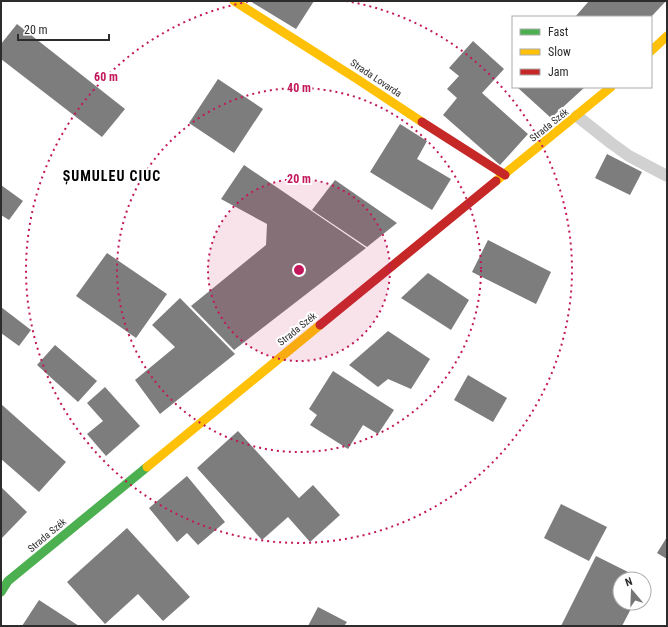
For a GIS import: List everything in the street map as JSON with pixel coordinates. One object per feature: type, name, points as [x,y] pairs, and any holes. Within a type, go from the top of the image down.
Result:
[{"type":"street","name":"Strada Lovarda","points":[[234,1],[505,175]]},
{"type":"street","points":[[652,50],[667,36]]},
{"type":"street","name":"Strada Szék","points":[[1,592],[8,581],[20,571],[244,386],[505,175],[610,88]]},
{"type":"lane","points":[[577,116],[629,156],[667,176]]},
{"type":"building","points":[[250,1],[314,1],[296,29]]},
{"type":"building","points":[[589,1],[666,1],[652,16],[576,16]]},
{"type":"building","points":[[17,24],[125,109],[102,137],[1,59],[1,44]]},
{"type":"building","points":[[473,41],[504,69],[482,93],[528,134],[500,165],[443,115],[457,98],[447,89],[459,76],[449,68]]},
{"type":"building","points":[[218,79],[263,109],[234,153],[189,123]]},
{"type":"building","points":[[518,88],[584,88],[551,118]]},
{"type":"building","points":[[400,124],[427,141],[417,159],[451,179],[432,210],[370,172]]},
{"type":"building","points":[[607,154],[642,172],[630,195],[595,178]]},
{"type":"building","points":[[244,165],[366,248],[234,350],[191,306],[266,245],[267,224],[221,199]]},
{"type":"building","points":[[335,180],[397,223],[367,247],[312,210]]},
{"type":"building","points":[[1,185],[23,201],[9,220],[1,215]]},
{"type":"building","points":[[488,240],[551,272],[536,304],[472,272]]},
{"type":"building","points":[[107,253],[167,294],[136,338],[76,296]]},
{"type":"building","points":[[428,273],[469,300],[451,330],[401,298]]},
{"type":"building","points":[[180,298],[235,354],[160,414],[135,380],[175,347],[152,325]]},
{"type":"building","points":[[1,307],[31,330],[19,346],[1,333]]},
{"type":"building","points":[[388,331],[430,359],[411,389],[388,379],[378,387],[349,365]]},
{"type":"building","points":[[55,345],[97,381],[78,402],[37,365]]},
{"type":"building","points":[[333,371],[394,410],[378,434],[363,425],[348,449],[310,425],[317,415],[309,409]]},
{"type":"building","points":[[468,375],[507,398],[493,422],[454,400]]},
{"type":"building","points":[[105,387],[140,426],[106,456],[87,434],[103,421],[87,403]]},
{"type":"building","points":[[1,404],[66,462],[39,492],[1,459]]},
{"type":"building","points":[[238,431],[299,498],[313,485],[340,515],[310,542],[288,517],[262,540],[197,468]]},
{"type":"building","points":[[187,476],[225,522],[198,545],[187,533],[177,542],[149,508]]},
{"type":"building","points":[[1,487],[27,512],[1,539]]},
{"type":"building","points":[[561,504],[607,527],[589,561],[544,538]]},
{"type":"building","points":[[127,528],[190,597],[163,621],[138,594],[105,624],[67,582]]},
{"type":"building","points":[[667,537],[667,559],[657,553]]},
{"type":"building","points":[[596,556],[626,571],[612,571],[612,611],[630,611],[622,626],[561,626]]},
{"type":"building","points":[[39,600],[79,626],[22,626]]},
{"type":"building","points":[[318,607],[347,622],[344,626],[308,626]]},
{"type":"traffic: fast","points":[[1,592],[8,581],[147,467]]},
{"type":"traffic: slow","points":[[234,1],[422,122]]},
{"type":"traffic: slow","points":[[652,50],[667,36]]},
{"type":"traffic: slow","points":[[496,181],[610,88]]},
{"type":"traffic: slow","points":[[147,467],[320,325]]},
{"type":"traffic: jam","points":[[422,122],[505,175]]},
{"type":"traffic: jam","points":[[320,325],[496,181]]},
{"type":"district","name":"ȘUMULEU CIUC","points":[[112,176]]}]
